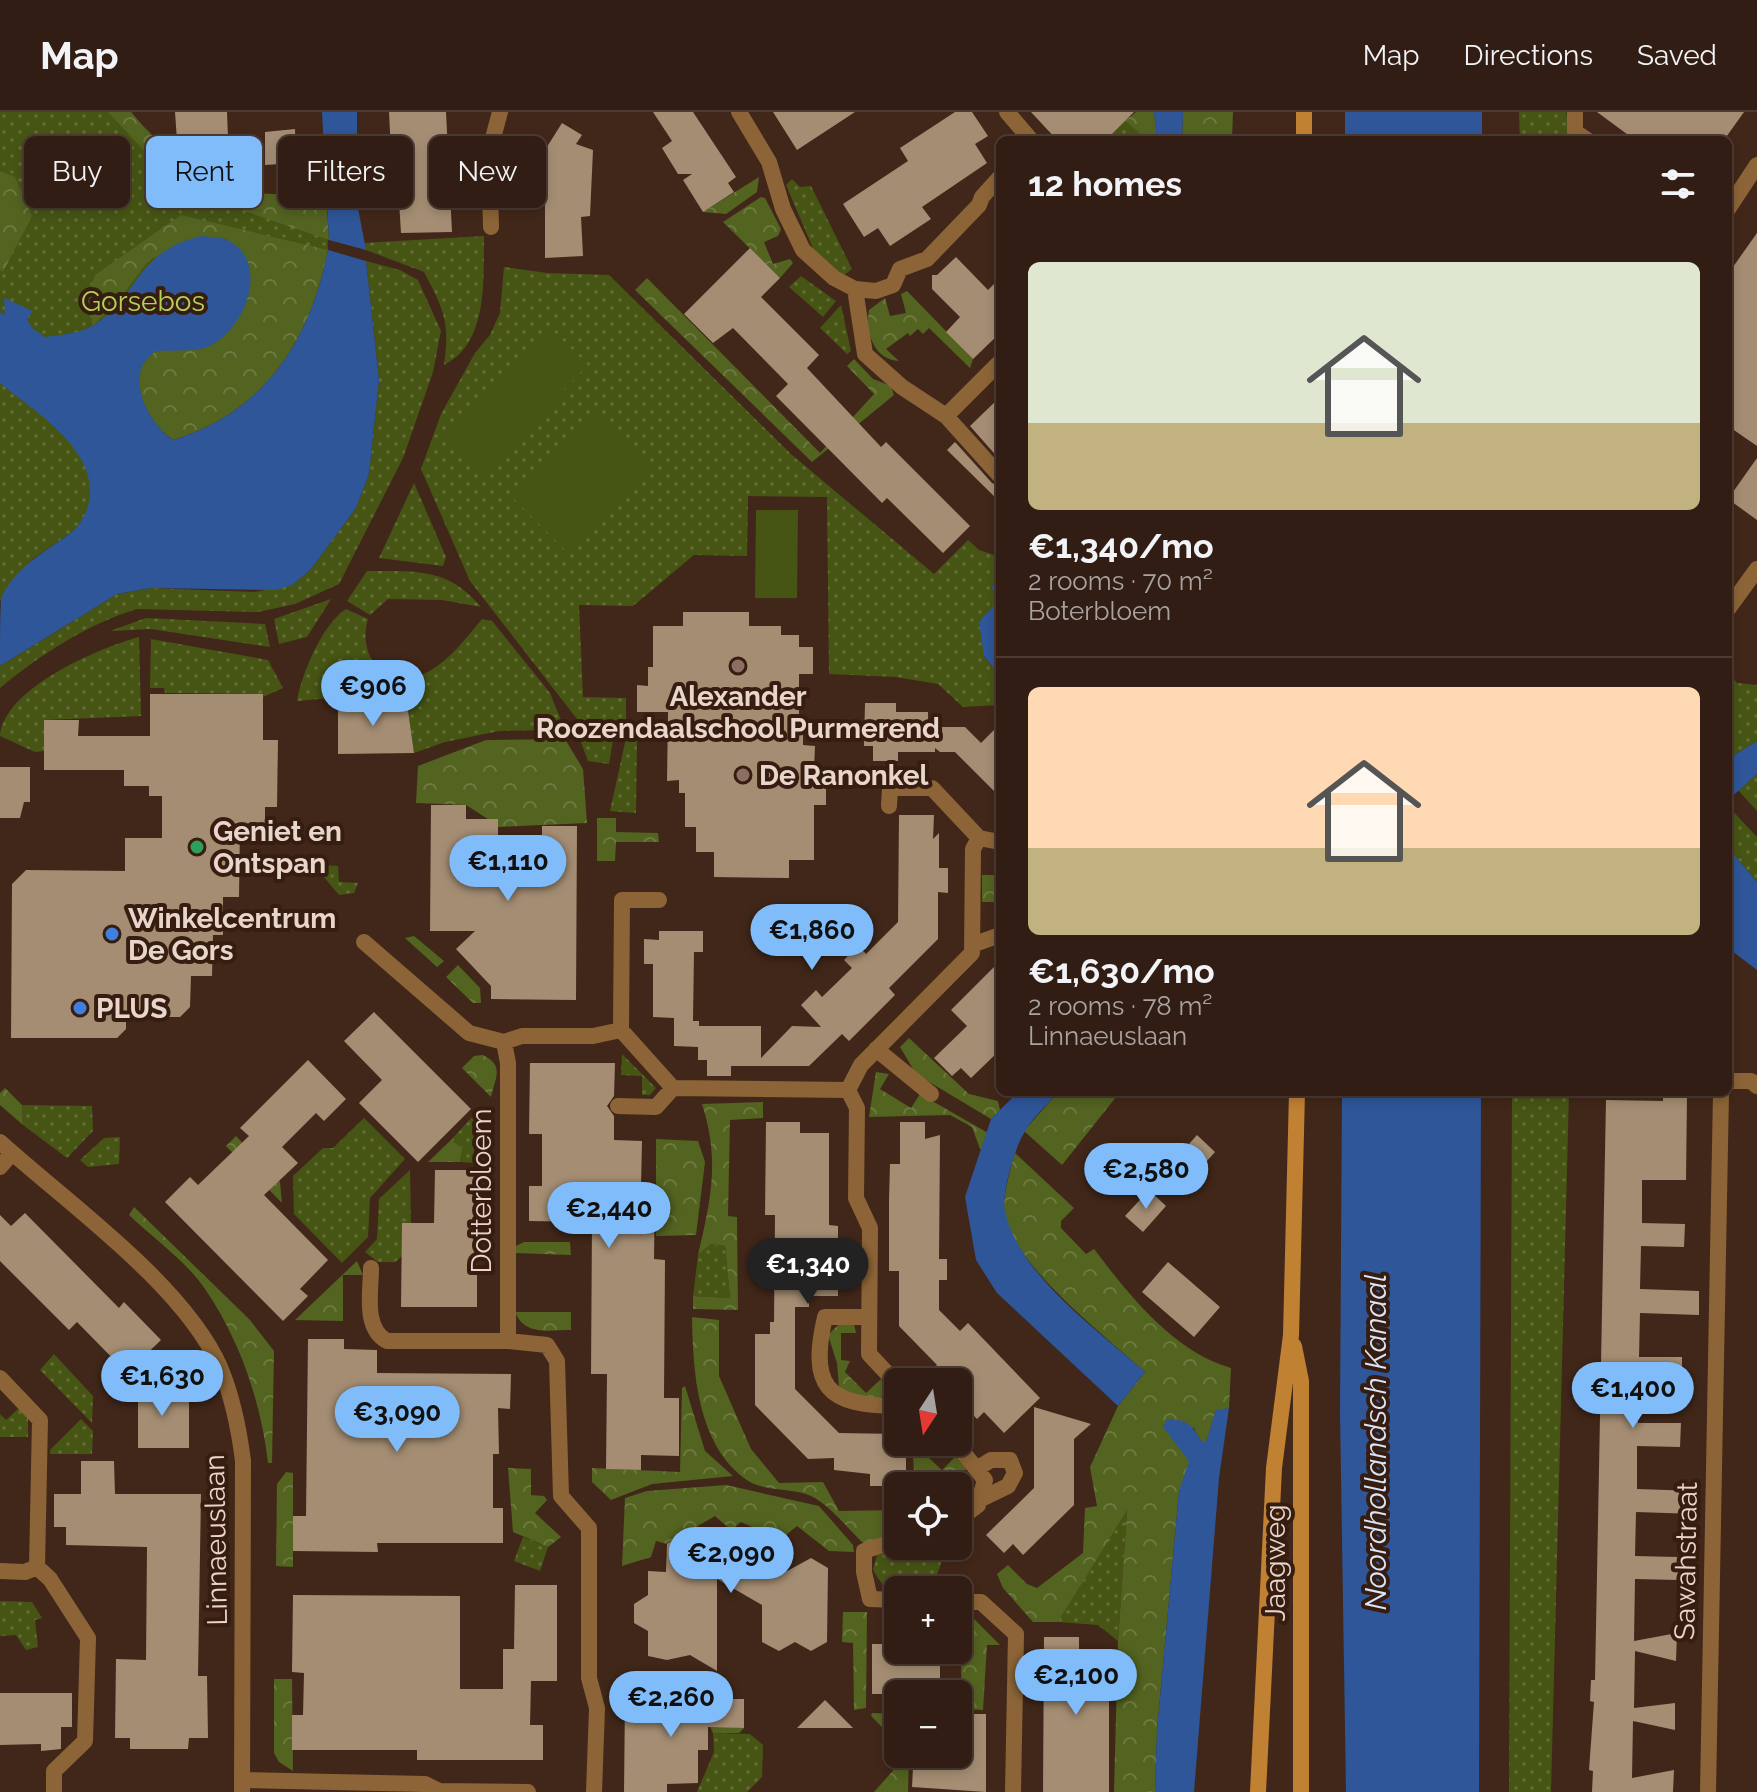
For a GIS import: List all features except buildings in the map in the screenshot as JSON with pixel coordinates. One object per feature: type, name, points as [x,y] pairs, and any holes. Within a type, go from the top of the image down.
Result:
[{"type":"main road","points":[[1304,112],[1304,136]]},
{"type":"main road","name":"Jaagweg","points":[[1258,1792],[1274,1468],[1291,1335],[1297,1096]]},
{"type":"main road","name":"Jaagweg","points":[[1291,1335],[1301,1381],[1301,1792]]},
{"type":"street","points":[[491,227],[489,153],[500,112]]},
{"type":"street","points":[[739,112],[769,162],[783,209],[803,250],[834,278],[855,289],[876,291],[893,285],[900,269],[927,259],[979,205],[996,181]]},
{"type":"street","points":[[1007,112],[1028,136]]},
{"type":"street","points":[[1575,112],[1575,132],[1581,136]]},
{"type":"street","points":[[1732,203],[1757,165]]},
{"type":"street","points":[[855,289],[865,354],[902,387],[946,416],[996,472]]},
{"type":"street","points":[[946,416],[996,366]]},
{"type":"street","points":[[1732,603],[1757,569]]},
{"type":"street","points":[[889,806],[890,788],[932,788],[979,838],[996,841]]},
{"type":"street","points":[[848,1090],[861,1065],[972,953],[973,849],[979,838]]},
{"type":"street","points":[[659,900],[622,900],[621,1030],[673,1088],[848,1090]]},
{"type":"street","points":[[972,945],[996,936]]},
{"type":"street","points":[[364,942],[469,1033],[504,1042],[522,1036],[593,1036],[621,1030]]},
{"type":"street","name":"Dotterbloem","points":[[504,1042],[508,1063],[508,1341]]},
{"type":"street","points":[[876,1049],[931,1094]]},
{"type":"street","points":[[1732,1081],[1751,1081],[1757,1086]]},
{"type":"street","points":[[618,1106],[656,1107],[673,1088]]},
{"type":"street","points":[[848,1090],[857,1108],[856,1198],[870,1228],[869,1354],[884,1370]]},
{"type":"street","name":"Sawahstraat","points":[[1708,1792],[1721,1096]]},
{"type":"street","points":[[0,1167],[6,1147]]},
{"type":"street","name":"Linnaeuslaan","points":[[6,1147],[92,1221],[179,1306],[219,1365],[238,1418],[243,1461],[242,1786]]},
{"type":"street","points":[[371,1268],[371,1324],[377,1336],[387,1341],[508,1341],[547,1345],[557,1361],[561,1496],[589,1528],[589,1678],[597,1708],[594,1792]]},
{"type":"street","points":[[867,1317],[825,1317],[817,1365],[830,1390],[864,1406],[884,1406]]},
{"type":"street","points":[[0,1378],[40,1420],[37,1567],[50,1579],[88,1638],[85,1741],[54,1771],[54,1792]]},
{"type":"street","points":[[967,1456],[985,1480],[981,1499],[972,1512]]},
{"type":"street","points":[[978,1468],[991,1460],[1010,1460],[1015,1473],[1008,1486],[981,1499]]},
{"type":"street","points":[[884,1545],[864,1551],[864,1572],[870,1599],[884,1600]]},
{"type":"street","points":[[0,1571],[25,1572],[37,1567]]},
{"type":"street","points":[[972,1602],[981,1602],[1016,1634],[1013,1792]]},
{"type":"street","points":[[242,1786],[425,1784],[439,1791],[528,1792]]},
{"type":"green space","name":"Gorsebos","points":[[0,112],[131,112],[153,136],[146,136],[146,208],[262,208],[262,194],[278,194],[278,208],[327,208],[328,250],[75,530],[33,559],[0,601]]},
{"type":"green space","points":[[108,112],[131,112],[153,136],[146,136],[146,153]]},
{"type":"green space","points":[[1136,112],[1154,112],[1157,136],[1143,136],[1125,121]]},
{"type":"green space","points":[[1183,112],[1233,112],[1232,136],[1182,136]]},
{"type":"green space","points":[[1519,112],[1566,112],[1573,136],[1520,136]]},
{"type":"green space","points":[[1125,121],[1143,136],[1110,136]]},
{"type":"green space","points":[[0,171],[15,177],[24,198],[24,208],[29,208],[32,216],[3,272],[0,270]]},
{"type":"green space","points":[[759,177],[757,192],[726,214],[703,212]]},
{"type":"green space","points":[[792,179],[800,187],[811,186],[852,269],[843,276],[815,253],[786,185]]},
{"type":"green space","points":[[262,194],[278,194],[278,208],[327,208],[329,240],[236,208],[262,208]]},
{"type":"green space","points":[[761,197],[765,198],[781,229],[778,236],[764,242],[773,264],[790,259],[793,263],[780,278],[723,222]]},
{"type":"green space","points":[[181,215],[328,250],[309,314],[278,369],[258,392],[234,411],[205,428],[173,440],[158,426],[146,408],[140,387],[142,366],[155,351],[204,348],[242,252],[226,239],[202,236],[149,260],[115,305],[92,326],[90,291],[95,275]]},
{"type":"green space","points":[[484,236],[483,289],[476,326],[459,355],[444,365],[444,317],[424,272],[366,250],[363,243]]},
{"type":"green space","points":[[366,261],[400,270],[418,280],[441,331],[433,372],[403,458],[339,584],[295,604],[258,612],[137,609],[100,623],[65,642],[0,688],[0,666],[117,594],[151,588],[255,592],[294,584],[311,569],[356,508],[369,474],[379,380]]},
{"type":"green space","points":[[504,267],[547,273],[609,275],[792,455],[934,574],[968,540],[979,550],[996,556],[996,585],[991,586],[996,597],[996,609],[984,656],[996,671],[996,705],[963,707],[938,684],[896,677],[829,674],[827,497],[748,496],[747,556],[694,555],[633,606],[579,605],[583,697],[626,698],[626,728],[584,728],[470,581],[421,469],[441,414],[475,353],[490,335],[500,313]]},
{"type":"green space","points":[[801,276],[836,301],[823,317],[789,287]]},
{"type":"green space","points":[[647,278],[820,453],[874,394],[847,366],[854,359],[873,379],[891,386],[894,395],[812,462],[635,290]]},
{"type":"green space","points":[[907,291],[973,359],[970,368],[929,328],[923,334],[918,329],[910,336],[908,333],[886,349],[899,361],[883,356],[877,350],[868,327],[869,310],[885,298],[890,316],[906,313],[901,294]]},
{"type":"green space","points":[[841,305],[851,351],[847,354],[820,328]]},
{"type":"green space","points":[[549,327],[588,365],[483,473],[444,434]]},
{"type":"green space","points":[[593,414],[649,469],[568,553],[511,496]]},
{"type":"green space","points":[[414,483],[446,557],[443,566],[379,558]]},
{"type":"green space","points":[[756,510],[798,510],[797,598],[755,598]]},
{"type":"green space","points":[[367,571],[415,572],[443,578],[456,584],[481,607],[442,600],[388,599],[370,615],[347,601]]},
{"type":"green space","points":[[331,599],[307,637],[279,644],[274,619]]},
{"type":"green space","points":[[346,609],[368,619],[366,634],[371,659],[389,675],[400,678],[428,672],[457,648],[482,619],[492,621],[550,693],[565,730],[499,731],[445,742],[414,753],[407,703],[388,706],[363,695],[297,701],[314,650],[329,626]]},
{"type":"green space","points":[[146,618],[265,624],[270,647],[151,629],[110,631]]},
{"type":"green space","points":[[139,637],[141,716],[44,720],[44,751],[35,752],[0,736],[5,718],[35,686],[101,650]]},
{"type":"green space","points":[[151,639],[268,660],[283,688],[263,697],[263,694],[165,693],[164,688],[150,688]]},
{"type":"green space","points":[[1732,677],[1737,683],[1757,685],[1757,741],[1732,757]]},
{"type":"green space","points":[[626,738],[637,738],[636,813],[610,811]]},
{"type":"green space","points":[[565,739],[583,769],[587,823],[498,827],[498,819],[488,819],[466,805],[416,803],[418,766],[486,740]]},
{"type":"green space","points":[[613,740],[609,764],[588,761],[581,742]]},
{"type":"green space","points":[[1757,774],[1757,811],[1738,790]]},
{"type":"green space","points":[[1732,810],[1757,837],[1757,882],[1732,853]]},
{"type":"green space","points":[[597,818],[616,818],[616,832],[658,833],[659,842],[616,842],[615,861],[597,861]]},
{"type":"green space","points":[[323,865],[338,866],[339,882],[358,883],[354,893],[339,895],[323,876]]},
{"type":"green space","points":[[982,875],[996,875],[996,902],[982,902]]},
{"type":"green space","points":[[414,936],[444,961],[437,967],[405,938]]},
{"type":"green space","points":[[458,965],[480,988],[481,1003],[473,1003],[446,977]]},
{"type":"green space","points":[[909,1038],[969,1094],[998,1101],[1000,1110],[991,1119],[916,1074],[900,1047]]},
{"type":"green space","points":[[622,1054],[656,1088],[650,1095],[642,1095],[642,1076],[621,1075]]},
{"type":"green space","points":[[483,1055],[494,1064],[497,1073],[491,1097],[462,1068],[474,1056]]},
{"type":"green space","points":[[876,1072],[889,1074],[880,1089],[911,1108],[920,1094],[1016,1149],[1015,1153],[1074,1208],[1061,1221],[1061,1228],[1086,1254],[1094,1249],[1138,1303],[1172,1335],[1190,1349],[1231,1368],[1229,1408],[1216,1411],[1206,1442],[1202,1443],[1193,1427],[1188,1472],[1179,1491],[1157,1730],[1155,1792],[1114,1792],[1118,1641],[1127,1510],[1058,1622],[1033,1622],[1003,1588],[997,1574],[1008,1565],[1027,1584],[1037,1588],[1083,1553],[1085,1508],[1097,1506],[1090,1467],[1118,1406],[1145,1372],[1084,1319],[1021,1250],[1009,1228],[1004,1207],[1014,1153],[980,1149],[972,1127],[950,1115],[869,1117]]},
{"type":"green space","points":[[5,1088],[22,1105],[23,1125],[0,1105],[0,1093]]},
{"type":"green space","points":[[1055,1096],[1117,1096],[1062,1165],[1024,1131]]},
{"type":"green space","points":[[1512,1096],[1569,1096],[1551,1792],[1509,1792]]},
{"type":"green space","points":[[763,1102],[763,1118],[730,1120],[728,1216],[737,1217],[738,1310],[693,1309],[693,1296],[730,1298],[725,1246],[711,1244],[698,1255],[712,1180],[711,1143],[702,1104]]},
{"type":"green space","points":[[22,1105],[92,1106],[93,1131],[67,1158],[23,1125]]},
{"type":"green space","points":[[474,1115],[474,1163],[460,1162],[461,1148],[451,1140]]},
{"type":"green space","points":[[364,1118],[405,1159],[370,1198],[368,1237],[342,1263],[294,1214],[293,1176],[323,1148],[333,1148]]},
{"type":"green space","points":[[236,1136],[280,1182],[282,1203],[226,1146]]},
{"type":"green space","points":[[120,1137],[119,1164],[88,1167],[80,1160],[104,1138]]},
{"type":"green space","points":[[656,1139],[698,1141],[705,1162],[696,1235],[656,1236]]},
{"type":"green space","points":[[451,1140],[462,1148],[460,1162],[428,1162]]},
{"type":"green space","points":[[410,1170],[411,1223],[402,1224],[402,1256],[395,1262],[378,1262],[365,1252],[377,1239],[379,1199]]},
{"type":"green space","points":[[134,1207],[250,1320],[274,1351],[272,1463],[268,1463],[260,1417],[247,1372],[229,1329],[197,1279],[129,1215]]},
{"type":"green space","points":[[524,1242],[570,1242],[571,1255],[515,1253],[516,1246]]},
{"type":"green space","points":[[711,1244],[725,1246],[730,1298],[693,1296],[698,1255]]},
{"type":"green space","points":[[357,1261],[363,1275],[343,1275],[343,1321],[295,1320]]},
{"type":"green space","points":[[515,1312],[571,1312],[571,1330],[531,1328],[519,1320]]},
{"type":"green space","points":[[692,1317],[719,1320],[719,1376],[751,1449],[779,1483],[823,1482],[839,1511],[884,1510],[884,1539],[865,1545],[815,1498],[752,1483],[728,1463],[707,1425],[694,1360]]},
{"type":"green space","points":[[841,1322],[854,1324],[856,1333],[841,1333],[841,1360],[850,1361],[845,1372],[866,1393],[881,1379],[884,1392],[880,1399],[854,1398],[839,1387],[837,1363],[828,1335]]},
{"type":"green space","points":[[54,1354],[93,1396],[92,1423],[40,1370]]},
{"type":"green space","points":[[685,1386],[705,1451],[733,1476],[652,1484],[611,1500],[592,1482],[592,1468],[680,1472],[682,1388]]},
{"type":"green space","points":[[19,1408],[28,1418],[28,1437],[0,1437],[0,1414],[6,1420]]},
{"type":"green space","points":[[81,1419],[93,1431],[92,1454],[50,1454],[50,1450]]},
{"type":"green space","points":[[913,1456],[927,1456],[942,1470],[956,1456],[967,1470],[948,1472],[914,1472]]},
{"type":"green space","points":[[508,1468],[531,1469],[531,1495],[544,1496],[547,1500],[535,1513],[561,1537],[548,1547],[513,1532]]},
{"type":"green space","points":[[286,1472],[293,1473],[293,1567],[276,1566],[277,1484]]},
{"type":"green space","points":[[726,1485],[819,1506],[853,1545],[854,1552],[829,1551],[797,1526],[780,1540],[741,1522],[731,1530],[715,1516],[667,1544],[656,1541],[651,1557],[622,1566],[625,1498],[647,1491]]},
{"type":"green space","points":[[1127,1508],[1118,1641],[1098,1625],[1058,1622]]},
{"type":"green space","points":[[523,1537],[548,1547],[540,1571],[514,1561]]},
{"type":"green space","points":[[884,1552],[884,1560],[942,1560],[937,1575],[884,1576],[884,1586],[873,1570],[877,1555]]},
{"type":"green space","points":[[0,1601],[32,1602],[42,1618],[35,1620],[38,1647],[26,1650],[16,1635],[0,1636]]},
{"type":"green space","points":[[843,1612],[867,1612],[866,1708],[854,1710],[853,1643],[842,1642]]},
{"type":"green space","points":[[972,1617],[1000,1645],[987,1645],[983,1710],[972,1709],[972,1680],[961,1680],[961,1664],[972,1664]]},
{"type":"green space","points":[[274,1679],[292,1679],[293,1771],[279,1762],[274,1753]]},
{"type":"green space","points":[[623,1687],[710,1688],[729,1707],[730,1727],[744,1728],[739,1733],[713,1733],[698,1699],[625,1699]]},
{"type":"green space","points":[[872,1713],[884,1713],[884,1729],[871,1716]]},
{"type":"green space","points":[[713,1733],[750,1734],[763,1745],[762,1777],[747,1792],[697,1792],[714,1752]]},
{"type":"green space","points":[[895,1768],[909,1768],[908,1792],[874,1792]]},
{"type":"water","points":[[322,112],[357,112],[357,136],[323,136]]},
{"type":"water","points":[[1154,112],[1183,112],[1182,136],[1157,136]]},
{"type":"water","points":[[1345,112],[1482,112],[1482,136],[1345,136]]},
{"type":"water","points":[[327,208],[358,208],[366,250],[329,240]]},
{"type":"water","points":[[202,236],[227,240],[241,250],[248,264],[248,297],[231,329],[218,341],[198,349],[155,351],[148,358],[140,376],[146,408],[158,426],[173,440],[205,428],[234,411],[258,392],[295,343],[320,283],[328,250],[366,261],[379,380],[369,474],[356,508],[311,569],[294,584],[276,590],[151,588],[117,594],[0,666],[1,599],[23,569],[77,526],[88,506],[90,486],[86,468],[63,435],[0,383],[0,312],[5,315],[4,298],[33,311],[27,319],[32,328],[45,337],[83,330],[109,313],[140,274],[163,252]]},
{"type":"water","points":[[996,603],[996,671],[984,656],[979,622]]},
{"type":"water","points":[[1757,741],[1757,774],[1732,796],[1732,757]]},
{"type":"water","points":[[1732,853],[1757,882],[1757,970],[1732,951]]},
{"type":"water","points":[[1014,1096],[1054,1096],[1019,1142],[1007,1185],[1005,1212],[1013,1236],[1043,1280],[1145,1372],[1118,1406],[997,1293],[976,1260],[965,1197],[991,1119]]},
{"type":"water","name":"Noordhollandsch Kanaal","points":[[1342,1096],[1481,1096],[1479,1792],[1346,1792],[1340,1411]]},
{"type":"water","points":[[1229,1408],[1219,1478],[1194,1792],[1155,1792],[1157,1730],[1179,1491],[1189,1461],[1163,1427],[1167,1419],[1180,1420],[1192,1427],[1202,1442],[1206,1442],[1216,1410]]},
{"type":"place","name":"Alexander Roozendaalschool Purmerend","points":[[738,666]]},
{"type":"place","name":"De Ranonkel","points":[[743,775]]},
{"type":"place","name":"Geniet en Ontspan","points":[[197,847]]},
{"type":"place","name":"Winkelcentrum De Gors","points":[[112,934]]},
{"type":"place","name":"PLUS","points":[[80,1008]]}]
